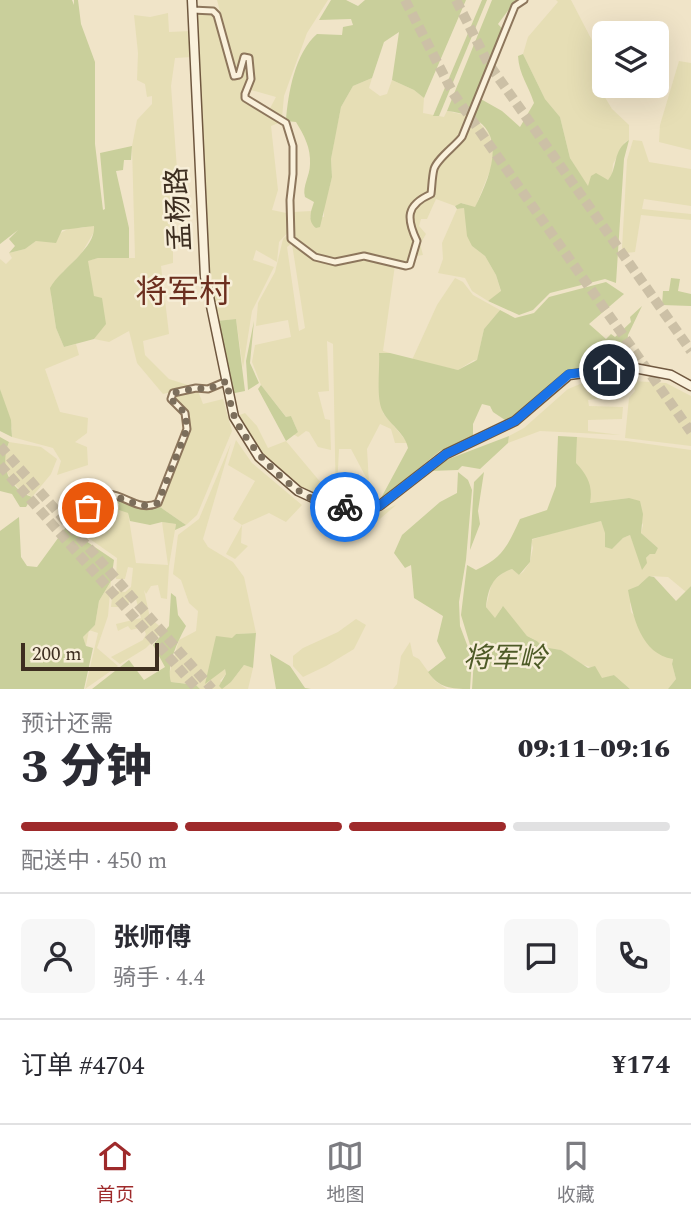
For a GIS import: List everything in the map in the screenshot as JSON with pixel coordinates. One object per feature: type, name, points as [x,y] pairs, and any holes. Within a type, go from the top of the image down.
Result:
[{"type":"main road","name":"孟杨路","points":[[192,0],[205,277],[234,417],[259,457],[298,491],[335,508],[379,506],[446,454],[515,421],[569,374],[629,368],[671,375],[691,386]]},
{"type":"street","points":[[192,10],[213,11],[217,15],[234,76],[239,75],[244,57],[249,58],[251,79],[244,94],[245,99],[286,123],[293,146],[291,239],[315,257],[335,262],[364,256],[406,266],[410,265],[417,241],[410,226],[413,206],[432,194],[434,169],[438,161],[452,150],[461,137],[515,6],[524,0]]},
{"type":"street","points":[[66,521],[109,494],[142,506],[158,503],[187,429],[185,413],[171,399],[173,393],[196,388],[208,389],[227,381]]},
{"type":"shaded area","points":[[217,0],[328,0],[307,33],[284,96],[282,118],[268,112],[276,97],[251,90],[254,78],[249,54],[244,56],[237,75]]},
{"type":"shaded area","points":[[556,0],[571,0],[592,40],[592,98],[605,98],[612,109],[629,125],[629,140],[625,142],[613,164],[612,176],[608,180],[591,182],[588,187],[570,158],[560,117],[545,99],[523,54],[528,37],[558,2]]},
{"type":"shaded area","points":[[168,13],[169,32],[191,31],[192,57],[175,58],[171,86],[177,170],[173,188],[173,263],[161,266],[169,334],[143,341],[145,355],[169,379],[194,387],[163,394],[137,363],[129,331],[109,342],[94,339],[100,331],[87,261],[98,258],[135,258],[132,146],[137,120],[152,104],[152,96],[147,97],[145,84],[137,80],[138,53],[134,15],[150,17]]},
{"type":"shaded area","points":[[195,13],[215,15],[233,79],[240,79],[248,60],[250,78],[245,101],[281,122],[271,126],[278,190],[272,210],[291,214],[292,228],[279,242],[277,262],[256,250],[253,260],[274,267],[252,311],[243,368],[236,319],[216,321],[206,272]]},
{"type":"shaded area","points":[[679,61],[691,63],[691,150],[659,142],[660,125]]},
{"type":"shaded area","points":[[372,78],[369,88],[380,96],[387,94],[392,80],[414,90],[424,98],[423,113],[444,117],[447,111],[474,117],[489,134],[493,147],[493,163],[475,208],[462,203],[455,206],[436,199],[427,219],[421,219],[419,226],[426,234],[420,244],[423,255],[416,256],[410,267],[361,255],[334,262],[317,258],[294,242],[293,212],[311,211],[310,218],[324,217],[341,107],[353,86]]},
{"type":"shaded area","points":[[633,140],[642,141],[649,162],[691,169],[691,206],[644,199],[642,209],[691,214],[691,220],[641,215],[635,252],[626,253],[622,248],[627,160]]},
{"type":"shaded area","points":[[464,208],[472,246],[485,256],[496,275],[501,292],[488,301],[472,291],[465,278],[438,273],[443,259],[442,243],[457,209]]},
{"type":"shaded area","points":[[94,225],[94,232],[81,254],[59,276],[51,296],[56,328],[64,347],[76,344],[79,355],[45,369],[60,412],[88,418],[87,433],[75,442],[87,447],[88,465],[57,475],[61,461],[53,448],[12,437],[12,428],[0,389],[0,259],[6,264],[12,258],[9,253],[25,249],[36,241],[45,241],[70,228]]},
{"type":"shaded area","points":[[291,231],[292,243],[287,247],[299,331],[305,328],[292,244],[318,262],[336,264],[361,259],[395,265],[383,351],[390,353],[379,354],[379,388],[383,413],[408,443],[395,443],[391,429],[380,424],[367,449],[369,483],[351,449],[339,449],[336,508],[333,344],[327,341],[329,391],[318,392],[325,419],[330,420],[331,450],[318,447],[309,432],[306,431],[298,437],[293,434],[298,432],[291,416],[287,418],[261,385],[252,362],[255,345],[291,337],[288,320],[256,326],[258,303],[275,272],[283,239]]},
{"type":"shaded area","points":[[455,278],[463,282],[473,295],[500,310],[484,329],[477,361],[474,360],[458,370],[412,360],[437,305]]},
{"type":"shaded area","points":[[590,380],[624,380],[624,396],[588,400],[589,406],[623,407],[622,419],[588,420],[588,431],[621,435],[540,431],[508,443],[509,436],[524,428],[568,389]]},
{"type":"shaded area","points":[[633,381],[666,383],[691,396],[691,446],[625,438],[629,398],[635,391]]},
{"type":"shaded area","points":[[198,391],[203,404],[223,399],[232,431],[197,515],[186,525],[160,507],[189,432],[186,411],[172,396]]},
{"type":"shaded area","points":[[245,413],[257,426],[268,448],[286,441],[332,496],[332,507],[321,504],[276,472],[249,442],[237,416]]},
{"type":"shaded area","points":[[577,437],[691,450],[691,586],[686,592],[668,577],[649,576],[638,586],[630,604],[631,612],[673,659],[676,679],[668,689],[630,689],[614,675],[602,679],[593,668],[581,664],[561,650],[542,647],[527,636],[502,607],[495,619],[486,607],[492,582],[512,569],[519,575],[530,562],[533,548],[531,540],[601,521],[612,549],[630,535],[641,564],[658,548],[641,533],[643,525],[629,498],[589,503],[576,463]]},
{"type":"shaded area","points":[[236,440],[252,463],[302,505],[286,522],[269,513],[242,525],[233,519],[255,481],[228,465]]},
{"type":"shaded area","points":[[9,442],[41,447],[57,459],[51,474],[32,497],[17,487],[4,468]]},
{"type":"shaded area","points":[[231,443],[203,539],[208,547],[233,562],[244,577],[256,633],[236,634],[206,683],[221,670],[225,669],[226,674],[220,681],[225,685],[231,682],[244,665],[253,668],[248,689],[200,689],[196,685],[171,682],[169,675],[179,640],[196,631],[198,611],[189,603],[181,580],[173,574],[178,535],[199,519]]},
{"type":"shaded area","points":[[110,497],[128,513],[136,563],[168,565],[162,522],[176,524],[167,599],[161,598],[158,585],[151,586],[146,594],[144,590],[150,618],[164,630],[146,648],[120,664],[111,657],[143,640],[146,634],[143,627],[131,630],[128,626],[118,631],[116,624],[141,618],[136,599],[130,599],[129,603],[121,607],[111,607],[113,590],[125,592],[131,587],[133,568],[128,567],[125,579],[116,579],[117,558],[77,530],[75,520]]},
{"type":"shaded area","points":[[396,505],[359,537],[349,536],[329,519],[375,514]]},
{"type":"shaded area","points":[[242,525],[241,543],[248,546],[235,559],[226,554]]},
{"type":"shaded area","points":[[111,581],[108,616],[97,648],[118,666],[85,689],[98,633],[90,630],[95,625],[99,601]]},
{"type":"shaded area","points":[[356,619],[366,625],[354,649],[303,677],[293,666],[293,656],[303,648],[338,632]]},
{"type":"shaded area","points":[[89,631],[86,646],[83,637]]},
{"type":"shaded area","points":[[410,642],[413,656],[419,659],[435,681],[447,689],[393,689],[397,684],[401,656]]},
{"type":"green space","points":[[0,0],[72,0],[74,5],[74,0],[78,0],[81,24],[95,62],[95,144],[103,210],[100,153],[132,146],[131,160],[124,160],[123,170],[116,171],[129,228],[129,258],[98,258],[88,261],[94,296],[102,298],[106,324],[94,339],[64,347],[56,328],[50,288],[84,251],[94,226],[62,230],[56,243],[36,241],[25,249],[9,253],[15,246],[9,239],[18,230],[0,244]]},
{"type":"green space","points":[[331,0],[346,0],[358,6],[365,0],[466,0],[424,98],[392,80],[399,32],[384,42],[372,78],[353,86],[341,107],[331,159],[332,177],[320,227],[316,228],[311,219],[314,202],[305,197],[304,193],[310,168],[308,147],[296,122],[286,121],[294,74],[309,42],[317,34],[342,35],[343,27],[353,25],[351,19],[319,20]]},
{"type":"green space","points":[[482,0],[487,0],[439,116],[433,116]]},
{"type":"green space","points":[[492,0],[516,0],[498,24],[507,34],[479,98],[502,111],[520,127],[534,103],[519,63],[518,56],[523,54],[545,99],[560,117],[570,158],[588,186],[591,176],[596,173],[608,180],[620,149],[629,140],[624,159],[616,283],[605,279],[550,293],[533,310],[519,315],[488,301],[501,291],[496,275],[485,256],[472,246],[467,236],[464,208],[457,209],[455,206],[461,203],[475,207],[492,160],[489,134],[481,123],[467,115],[447,111]]},
{"type":"green space","points":[[671,278],[680,279],[678,291],[691,294],[691,306],[662,305],[663,291],[669,291]]},
{"type":"green space","points":[[606,282],[624,294],[589,324],[606,339],[611,334],[615,337],[631,322],[630,317],[642,306],[628,335],[625,367],[595,366],[575,372],[508,422],[493,412],[490,406],[482,404],[473,424],[473,437],[440,451],[380,500],[408,448],[404,437],[385,415],[380,404],[379,353],[390,353],[458,370],[477,360],[484,329],[500,310],[515,318],[534,313],[549,297]]},
{"type":"green space","points":[[236,319],[245,391],[230,394],[216,321]]},
{"type":"green space","points":[[254,321],[250,363],[259,383],[248,390],[246,361]]},
{"type":"green space","points":[[261,385],[286,417],[291,416],[298,432],[286,441],[258,389]]},
{"type":"green space","points":[[0,389],[11,420],[12,437],[0,431]]},
{"type":"green space","points":[[509,436],[508,443],[480,469],[462,466],[458,470],[430,471],[446,460]]},
{"type":"green space","name":"将军岭","points":[[558,436],[577,437],[576,463],[589,481],[590,503],[629,498],[640,501],[643,514],[641,533],[658,548],[655,554],[646,558],[647,563],[642,570],[630,535],[612,549],[605,547],[605,533],[601,521],[532,539],[530,562],[519,575],[512,569],[496,579],[490,588],[486,607],[495,618],[503,606],[527,636],[543,647],[561,650],[588,668],[595,666],[602,678],[614,675],[630,689],[472,689],[474,658],[461,615],[467,565],[476,570],[493,561],[508,543],[520,519],[547,510],[556,486]]},
{"type":"green space","points":[[0,437],[9,442],[5,459],[11,481],[23,493],[32,497],[26,507],[20,507],[12,494],[0,491]]},
{"type":"green space","points":[[458,472],[468,480],[472,490],[466,560],[459,602],[460,626],[472,658],[470,689],[446,687],[428,672],[446,658],[437,641],[443,616],[414,598],[411,565],[405,568],[394,553],[402,535],[440,502],[457,493]]},
{"type":"green space","points":[[484,472],[478,511],[480,524],[470,550],[474,482]]},
{"type":"green space","points":[[110,497],[142,509],[160,507],[186,525],[175,530],[176,524],[162,522],[150,525],[130,521],[128,513],[119,510],[119,504]]},
{"type":"green space","points":[[19,517],[21,557],[27,566],[37,567],[69,523],[77,535],[114,560],[111,581],[99,601],[95,625],[83,637],[86,646],[93,648],[84,689],[0,689],[0,531]]},
{"type":"green space","points":[[649,576],[654,577],[676,601],[691,586],[691,689],[668,689],[676,679],[673,659],[653,650],[640,633],[628,590],[638,586]]},
{"type":"green space","points":[[171,593],[176,597],[178,615],[186,626],[171,661],[171,682],[196,685],[200,689],[92,689],[129,660],[144,680],[165,667],[153,645],[169,626]]},
{"type":"green space","points":[[256,633],[253,668],[244,665],[222,689],[219,686],[226,674],[225,669],[205,684],[216,636],[232,638],[236,634]]},
{"type":"green space","points":[[270,654],[290,666],[305,688],[311,689],[276,689]]},
{"type":"tunnel","points":[[405,0],[453,93],[691,432]]},
{"type":"tunnel","points":[[456,0],[488,63],[691,351]]},
{"type":"tunnel","points":[[0,446],[212,689]]},
{"type":"tunnel","points":[[0,465],[197,689]]},
{"type":"way so far","points":[[88,508],[109,494],[142,506],[158,503],[187,429],[185,413],[171,399],[173,393],[196,388],[208,389],[227,381],[234,417],[259,457],[298,491],[335,508],[345,507]]},
{"type":"district","name":"将军村","points":[[183,292]]},
{"type":"route","points":[[345,507],[379,506],[446,454],[515,421],[569,374],[609,370]]}]
